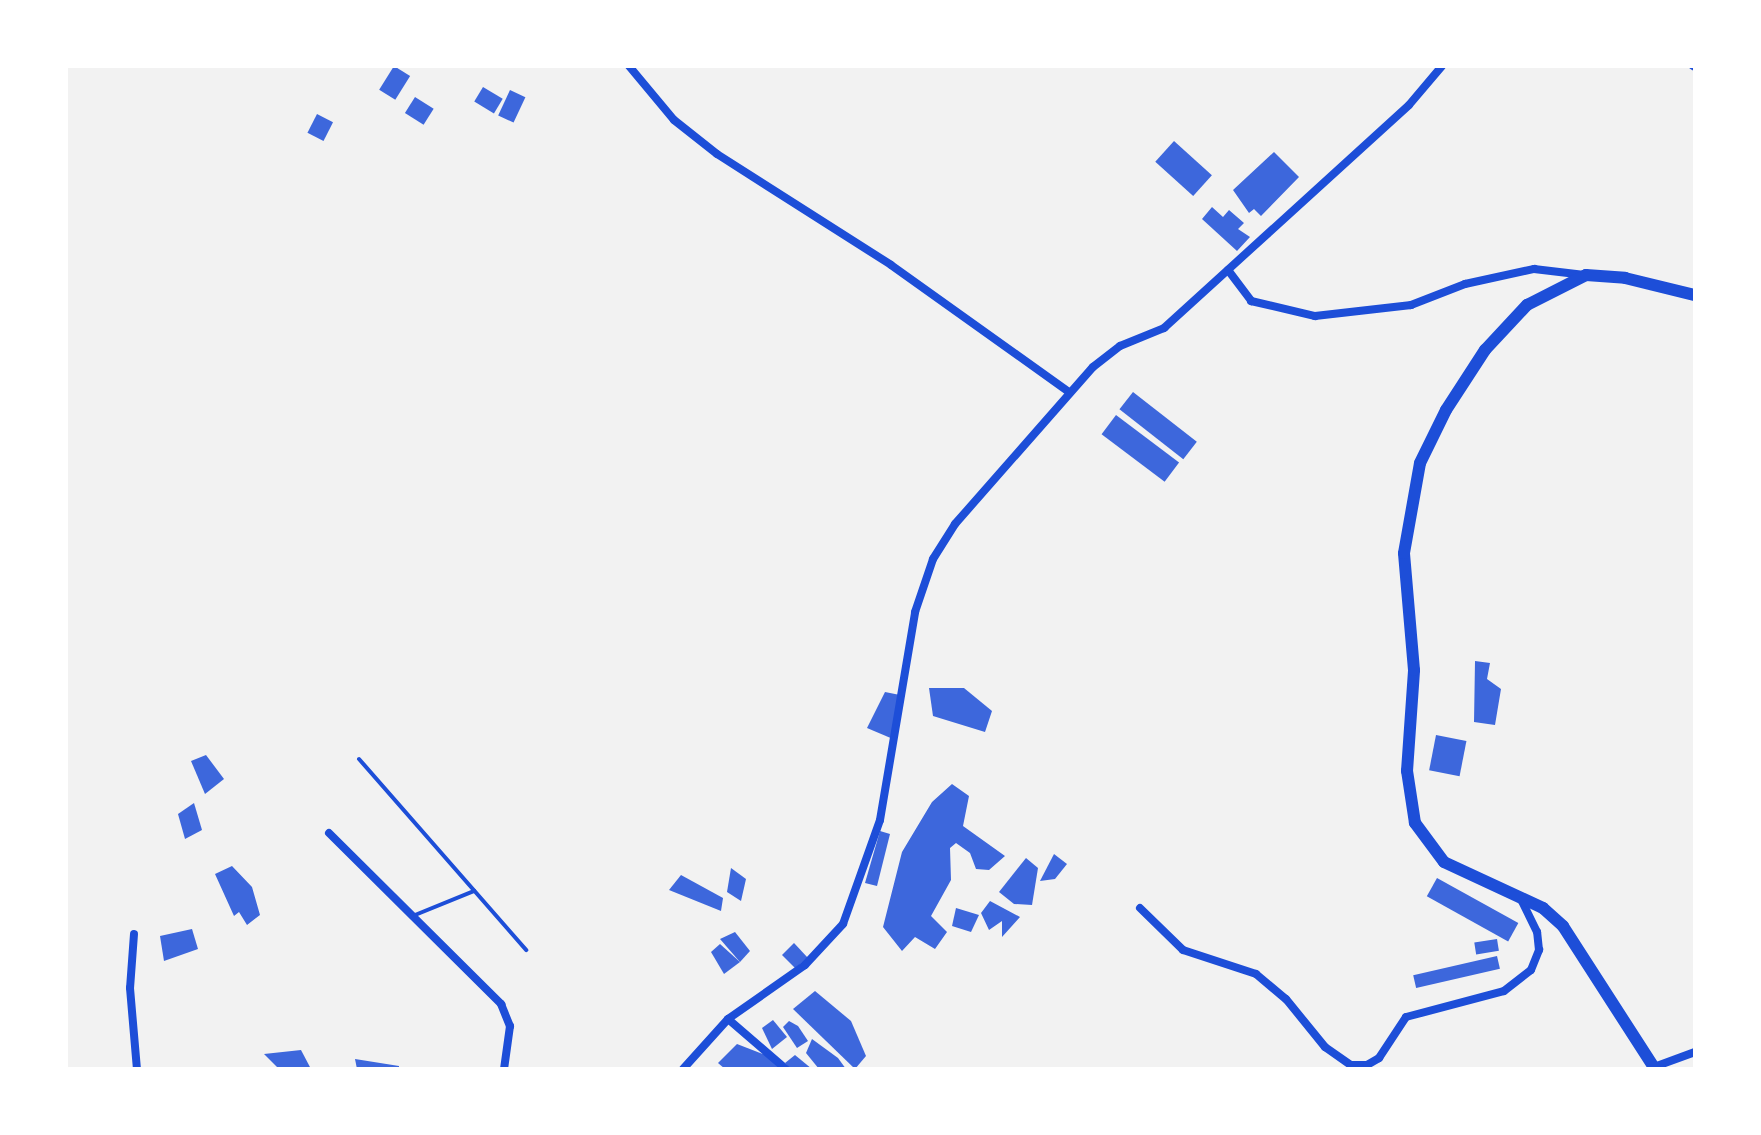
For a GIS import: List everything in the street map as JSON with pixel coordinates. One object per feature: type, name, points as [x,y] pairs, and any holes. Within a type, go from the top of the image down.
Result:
[{"type":"main road","points":[[1655,1068],[1563,926],[1520,896],[1437,856],[1410,808],[1407,771],[1414,670],[1404,553],[1406,524],[1420,463],[1462,380],[1527,305],[1586,275],[1625,278],[1695,295]]},
{"type":"street","points":[[629,66],[674,120],[717,154],[891,265],[939,304],[1069,392]]},
{"type":"street","points":[[683,1069],[728,1019],[805,965],[843,924],[880,820],[924,580],[955,524],[1069,392],[1120,346],[1164,328],[1409,105],[1442,66]]},
{"type":"street","points":[[1228,270],[1251,301],[1315,316],[1411,305],[1465,284],[1534,269],[1586,275]]},
{"type":"street","points":[[329,833],[415,915],[501,1004],[510,1026],[504,1069]]},
{"type":"street","points":[[1140,908],[1183,950],[1256,974],[1286,999],[1325,1047],[1351,1065],[1367,1065],[1379,1058],[1406,1017],[1504,991],[1531,970],[1539,950],[1537,932],[1520,896]]},
{"type":"street","points":[[134,934],[130,988],[137,1069]]},
{"type":"street","points":[[728,1019],[786,1069]]},
{"type":"street","points":[[1655,1068],[1695,1052]]},
{"type":"lane","points":[[359,759],[526,950]]},
{"type":"lane","points":[[415,915],[474,891]]},
{"type":"building","points":[[394,66],[410,76],[395,100],[379,90]]},
{"type":"building","points":[[483,87],[503,99],[494,113],[474,102]]},
{"type":"building","points":[[510,90],[525,97],[514,123],[498,115]]},
{"type":"building","points":[[415,97],[434,109],[424,125],[405,113]]},
{"type":"building","points":[[317,114],[333,122],[324,141],[307,133]]},
{"type":"building","points":[[1174,141],[1212,175],[1193,196],[1155,162]]},
{"type":"building","points":[[1274,152],[1299,177],[1261,216],[1254,209],[1249,213],[1233,190]]},
{"type":"building","points":[[1212,207],[1223,217],[1229,210],[1244,223],[1238,229],[1250,237],[1237,251],[1202,219]]},
{"type":"building","points":[[1133,392],[1197,442],[1183,459],[1119,409]]},
{"type":"building","points":[[1116,415],[1179,463],[1165,482],[1102,434]]},
{"type":"building","points":[[1475,661],[1490,663],[1487,679],[1501,689],[1495,725],[1474,722]]},
{"type":"building","points":[[929,688],[964,688],[992,711],[985,732],[933,716]]},
{"type":"building","points":[[885,692],[900,695],[893,739],[867,728]]},
{"type":"building","points":[[1436,735],[1466,741],[1460,776],[1429,770]]},
{"type":"building","points":[[206,755],[224,779],[205,794],[191,761]]},
{"type":"building","points":[[952,784],[969,796],[963,826],[1005,856],[989,870],[976,869],[970,853],[956,843],[950,848],[951,880],[931,916],[947,932],[935,949],[915,937],[902,951],[883,927],[902,852],[932,802]]},
{"type":"building","points":[[194,803],[202,830],[185,839],[178,814]]},
{"type":"building","points":[[880,831],[890,834],[877,886],[865,883]]},
{"type":"building","points":[[1054,854],[1067,864],[1055,879],[1040,881]]},
{"type":"building","points":[[1026,858],[1038,868],[1032,905],[1014,904],[999,892]]},
{"type":"building","points":[[232,866],[252,887],[260,915],[247,925],[239,912],[234,916],[215,874]]},
{"type":"building","points":[[731,868],[746,879],[741,901],[727,892]]},
{"type":"building","points":[[681,875],[723,898],[721,911],[669,890]]},
{"type":"building","points":[[1437,878],[1518,923],[1508,941],[1427,896]]},
{"type":"building","points":[[990,901],[1020,917],[1002,937],[1002,921],[989,930],[981,913]]},
{"type":"building","points":[[956,908],[979,915],[971,932],[952,926]]},
{"type":"building","points":[[192,929],[198,949],[164,961],[160,936]]},
{"type":"building","points":[[735,932],[750,951],[740,962],[720,939]]},
{"type":"building","points":[[1497,939],[1499,951],[1476,954],[1474,943]]},
{"type":"building","points":[[794,943],[808,958],[795,968],[782,955]]},
{"type":"building","points":[[720,944],[740,962],[724,974],[711,952]]},
{"type":"building","points":[[1497,956],[1500,969],[1416,988],[1413,975]]},
{"type":"building","points":[[815,991],[851,1021],[866,1056],[855,1069],[793,1009]]},
{"type":"building","points":[[773,1020],[787,1037],[772,1049],[762,1028]]},
{"type":"building","points":[[789,1021],[798,1026],[808,1041],[797,1048],[783,1027]]},
{"type":"building","points":[[812,1039],[838,1058],[846,1069],[819,1069],[806,1053]]},
{"type":"building","points":[[737,1044],[773,1058],[782,1069],[725,1069],[718,1063]]},
{"type":"building","points":[[301,1050],[311,1069],[279,1069],[264,1054]]},
{"type":"building","points":[[795,1055],[812,1069],[791,1069],[785,1063]]},
{"type":"building","points":[[355,1059],[399,1066],[399,1069],[357,1069]]}]
